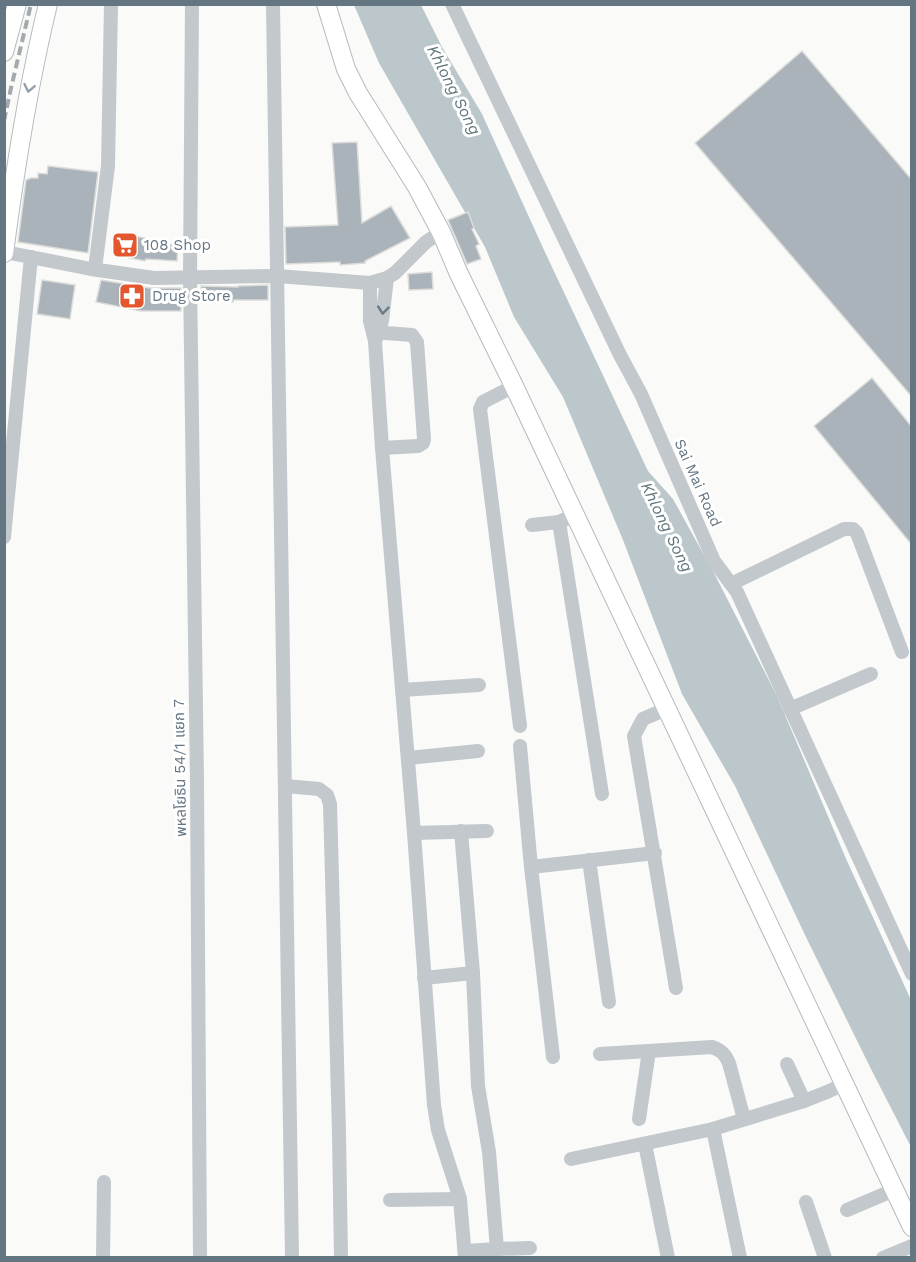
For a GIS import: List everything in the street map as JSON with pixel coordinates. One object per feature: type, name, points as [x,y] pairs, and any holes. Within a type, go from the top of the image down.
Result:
[{"type":"street","points":[[48,4],[20,137],[5,252],[154,278],[277,276],[370,283],[395,273],[426,242],[441,232]]},
{"type":"street","points":[[95,269],[108,166],[111,4]]},
{"type":"street","name":"พหลโยธิน 54/1 แยก 7","points":[[192,4],[190,279],[197,781],[200,1257]]},
{"type":"street","points":[[273,4],[292,1257]]},
{"type":"street","points":[[326,4],[346,69],[358,93],[417,187],[441,232],[514,386],[567,519],[666,708],[912,1227]]},
{"type":"street","name":"Sai Mai Road","points":[[452,4],[620,355],[641,394],[714,561],[737,592],[912,974]]},
{"type":"street","points":[[4,52],[14,12]]},
{"type":"street","points":[[4,537],[31,257]]},
{"type":"street","points":[[375,335],[382,321],[387,278]]},
{"type":"street","points":[[370,283],[370,321],[375,335],[435,1117],[460,1199],[465,1254],[496,1249],[530,1248]]},
{"type":"street","points":[[375,335],[412,335],[417,342],[424,439],[423,443],[418,446],[382,448]]},
{"type":"street","points":[[514,386],[483,402],[480,409],[520,726]]},
{"type":"street","points":[[532,525],[567,519]]},
{"type":"street","points":[[567,519],[602,794]]},
{"type":"street","points":[[731,584],[844,529],[853,528],[857,533],[902,652]]},
{"type":"street","points":[[790,709],[871,674]]},
{"type":"street","points":[[402,690],[479,685]]},
{"type":"street","points":[[666,708],[644,719],[634,736],[676,988]]},
{"type":"street","points":[[520,746],[531,867],[553,1057]]},
{"type":"street","points":[[408,758],[478,751]]},
{"type":"street","points":[[286,786],[319,789],[327,795],[330,804],[341,1257]]},
{"type":"street","points":[[461,831],[473,973],[478,1086],[489,1152],[496,1249]]},
{"type":"street","points":[[414,833],[487,831]]},
{"type":"street","points":[[531,867],[655,853]]},
{"type":"street","points":[[589,860],[609,1002]]},
{"type":"street","points":[[424,978],[473,973]]},
{"type":"street","points":[[600,1054],[712,1047],[720,1050],[729,1063],[744,1119]]},
{"type":"street","points":[[639,1119],[649,1051]]},
{"type":"street","points":[[787,1064],[804,1101]]},
{"type":"street","points":[[570,1159],[713,1129],[804,1101],[844,1084]]},
{"type":"street","points":[[713,1129],[740,1257]]},
{"type":"street","points":[[645,1144],[668,1257]]},
{"type":"street","points":[[103,1257],[104,1182]]},
{"type":"street","points":[[847,1210],[894,1190]]},
{"type":"street","points":[[390,1200],[460,1199]]},
{"type":"street","points":[[806,1202],[825,1257]]},
{"type":"street","points":[[883,1257],[912,1246]]},
{"type":"water","name":"Khlong Song","points":[[354,5],[421,5],[442,47],[482,114],[648,471],[673,499],[777,696],[847,861],[911,1000],[911,1147],[805,935],[735,786],[682,694],[623,540],[563,397],[514,317],[485,247],[379,63]]},
{"type":"building","points":[[802,51],[912,180],[912,397],[695,143]]},
{"type":"building","points":[[357,142],[362,223],[391,206],[410,238],[365,263],[286,264],[285,227],[338,225],[332,143]]},
{"type":"building","points":[[48,166],[98,172],[88,253],[18,242],[26,180],[38,178],[38,173],[47,174]]},
{"type":"building","points":[[468,212],[479,244],[476,246],[481,259],[467,264],[448,220]]},
{"type":"building","points":[[118,233],[150,239],[149,243],[178,245],[177,261],[146,259],[145,261],[114,255]]},
{"type":"building","points":[[432,272],[433,289],[409,290],[408,274]]},
{"type":"building","points":[[42,280],[75,285],[70,319],[37,314]]},
{"type":"building","points":[[101,280],[150,288],[181,288],[181,311],[141,311],[96,302]]},
{"type":"building","points":[[268,285],[268,300],[201,301],[201,286]]},
{"type":"building","points":[[872,378],[912,427],[912,545],[814,426]]},
{"type":"railway","points":[[4,121],[31,4]]},
{"type":"place","name":"108 Shop","points":[[125,245]]},
{"type":"place","name":"Drug Store","points":[[132,296]]}]
